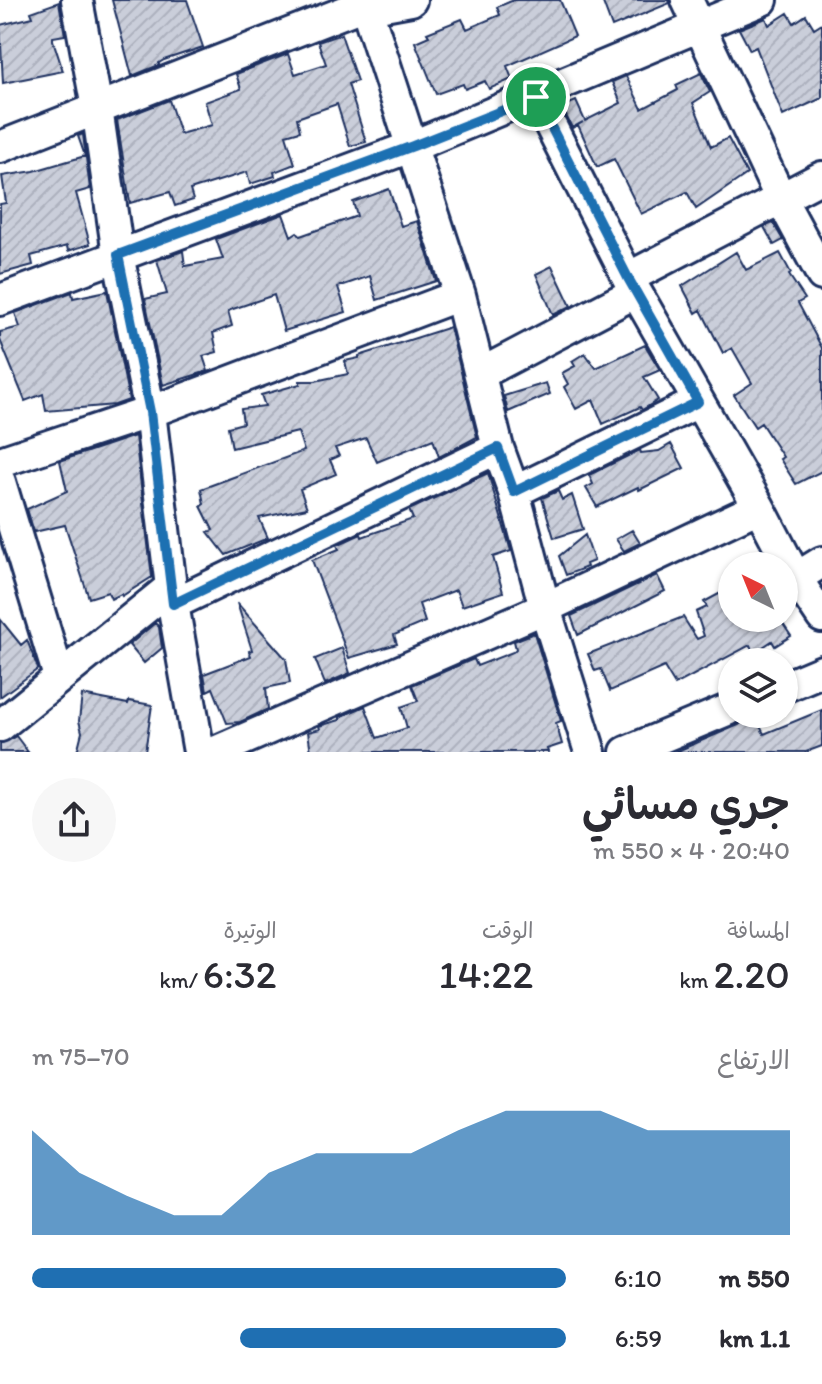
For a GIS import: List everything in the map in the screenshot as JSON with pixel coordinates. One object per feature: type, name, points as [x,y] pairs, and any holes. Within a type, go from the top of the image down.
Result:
[{"type":"street","points":[[77,0],[97,108],[118,255],[150,412],[172,595],[199,752]]},
{"type":"street","points":[[0,147],[364,2],[384,5],[411,0]]},
{"type":"street","points":[[0,300],[536,97],[693,12],[762,0]]},
{"type":"street","points":[[364,2],[460,295],[498,448],[514,492],[545,608],[590,752]]},
{"type":"street","points":[[693,12],[780,197],[822,275]]},
{"type":"street","points":[[536,97],[632,285],[782,552]]},
{"type":"street","points":[[480,374],[780,197],[822,177]]},
{"type":"street","points":[[0,462],[150,412],[460,295]]},
{"type":"street","points":[[514,492],[698,402]]},
{"type":"street","points":[[0,726],[59,677],[172,595],[498,448]]},
{"type":"street","points":[[0,482],[59,677]]},
{"type":"street","points":[[215,752],[545,608],[759,507]]},
{"type":"street","points":[[798,577],[822,562]]},
{"type":"street","points":[[798,581],[822,617]]},
{"type":"street","points":[[798,681],[822,671]]},
{"type":"street","points":[[626,752],[718,714]]},
{"type":"building","points":[[112,0],[187,0],[203,47],[164,60],[132,76]]},
{"type":"building","points":[[514,0],[560,0],[575,36],[507,66],[512,79],[489,89],[485,81],[465,89],[463,84],[436,94],[415,42],[429,36],[427,33],[462,19],[467,29],[500,15],[497,7]]},
{"type":"building","points":[[602,0],[669,0],[670,3],[612,27]]},
{"type":"building","points":[[59,2],[65,35],[53,37],[53,40],[63,71],[3,83],[0,25],[33,17],[31,12]]},
{"type":"building","points":[[788,13],[794,23],[806,15],[814,28],[822,23],[822,98],[783,116],[756,47],[750,50],[739,29],[766,18],[769,25]]},
{"type":"building","points":[[341,34],[357,81],[348,84],[366,142],[350,146],[337,104],[297,118],[300,131],[286,135],[295,164],[274,172],[275,176],[250,184],[247,172],[190,190],[193,200],[175,206],[170,192],[130,203],[117,120],[169,100],[180,134],[212,125],[205,102],[241,89],[236,74],[288,54],[295,74],[326,64],[318,42]]},
{"type":"building","points":[[701,73],[710,92],[693,103],[711,147],[728,138],[747,174],[696,209],[687,192],[641,214],[614,159],[597,167],[578,125],[583,122],[572,128],[562,107],[576,101],[585,121],[621,103],[612,82],[626,76],[642,109],[678,90],[676,85]]},
{"type":"building","points":[[83,134],[90,189],[76,193],[90,244],[68,251],[67,246],[31,256],[33,265],[0,274],[0,204],[6,203],[2,176],[34,171],[85,156],[78,136]]},
{"type":"building","points":[[389,189],[401,226],[417,221],[436,281],[377,300],[370,276],[338,287],[346,312],[284,331],[274,295],[233,309],[228,311],[232,326],[213,333],[217,352],[203,356],[208,371],[163,385],[145,299],[167,294],[157,260],[183,251],[185,266],[223,259],[216,239],[283,214],[291,236],[297,232],[300,236],[357,216],[353,202]]},
{"type":"building","points":[[773,223],[783,240],[774,245],[764,227]]},
{"type":"building","points":[[736,252],[746,270],[780,253],[791,273],[789,275],[805,299],[798,303],[822,348],[822,471],[796,484],[761,423],[755,427],[734,395],[752,383],[732,348],[723,353],[701,310],[696,313],[682,286]]},
{"type":"building","points":[[552,266],[571,306],[553,315],[536,274]]},
{"type":"building","points":[[107,291],[129,400],[115,405],[46,411],[43,394],[25,401],[0,340],[0,332],[20,327],[15,313],[72,292],[73,298]]},
{"type":"building","points":[[450,327],[477,437],[439,457],[433,439],[377,462],[366,438],[335,448],[339,456],[330,460],[336,474],[300,489],[307,508],[259,518],[268,538],[226,555],[208,532],[213,530],[201,506],[204,504],[201,489],[304,451],[298,432],[232,448],[228,427],[243,423],[241,409],[265,406],[261,395],[300,384],[300,381],[348,374],[345,361]]},
{"type":"building","points":[[645,345],[660,370],[644,377],[658,400],[642,410],[640,407],[603,424],[593,400],[576,409],[564,387],[568,384],[562,373],[575,366],[572,361],[585,353],[596,368]]},
{"type":"building","points":[[546,383],[550,394],[508,412],[504,396]]},
{"type":"building","points":[[135,436],[152,577],[122,596],[111,599],[108,592],[89,598],[65,525],[34,532],[27,509],[67,491],[60,461]]},
{"type":"building","points":[[671,444],[684,468],[597,507],[586,488],[593,484],[589,475],[640,450],[641,453],[659,451]]},
{"type":"building","points":[[488,473],[511,551],[493,557],[503,592],[462,606],[456,590],[419,604],[425,622],[394,635],[397,644],[349,658],[312,560],[339,549],[337,545],[361,534],[362,537],[413,519],[409,510]]},
{"type":"building","points":[[558,491],[562,500],[572,495],[583,529],[554,538],[542,498]]},
{"type":"building","points":[[632,530],[640,543],[624,551],[616,539]]},
{"type":"building","points":[[585,535],[594,561],[566,575],[559,556]]},
{"type":"building","points":[[657,575],[665,591],[578,635],[571,616]]},
{"type":"building","points":[[718,594],[718,632],[788,632],[791,636],[775,646],[772,641],[762,648],[752,648],[750,645],[744,648],[718,648],[718,662],[675,685],[664,667],[610,691],[601,669],[595,671],[588,654],[683,617],[697,639],[704,636],[696,612],[707,607],[704,602]]},
{"type":"building","points":[[237,603],[286,659],[290,683],[266,688],[268,709],[240,722],[227,723],[213,688],[207,691],[204,674],[251,656],[249,651],[252,650]]},
{"type":"building","points":[[0,619],[21,645],[27,640],[38,669],[0,697]]},
{"type":"building","points":[[155,623],[159,627],[162,648],[144,663],[129,645]]},
{"type":"building","points":[[534,633],[561,721],[556,723],[562,744],[547,749],[548,752],[311,752],[308,732],[365,706],[377,738],[407,728],[401,707],[418,701],[412,685],[474,659],[477,666],[513,652],[516,649],[514,641]]},
{"type":"building","points":[[342,648],[350,673],[325,684],[315,659]]},
{"type":"building","points":[[82,695],[128,704],[129,701],[152,705],[145,752],[77,752],[82,732],[79,721]]},
{"type":"building","points":[[822,710],[822,746],[806,752],[675,752],[732,728],[761,728],[764,734],[778,728],[798,728],[798,720]]},
{"type":"building","points":[[16,736],[28,752],[0,752],[0,744]]},
{"type":"route","points":[[536,97],[628,278],[698,402],[514,492],[498,448],[173,604],[150,412],[118,255],[536,97]]}]
